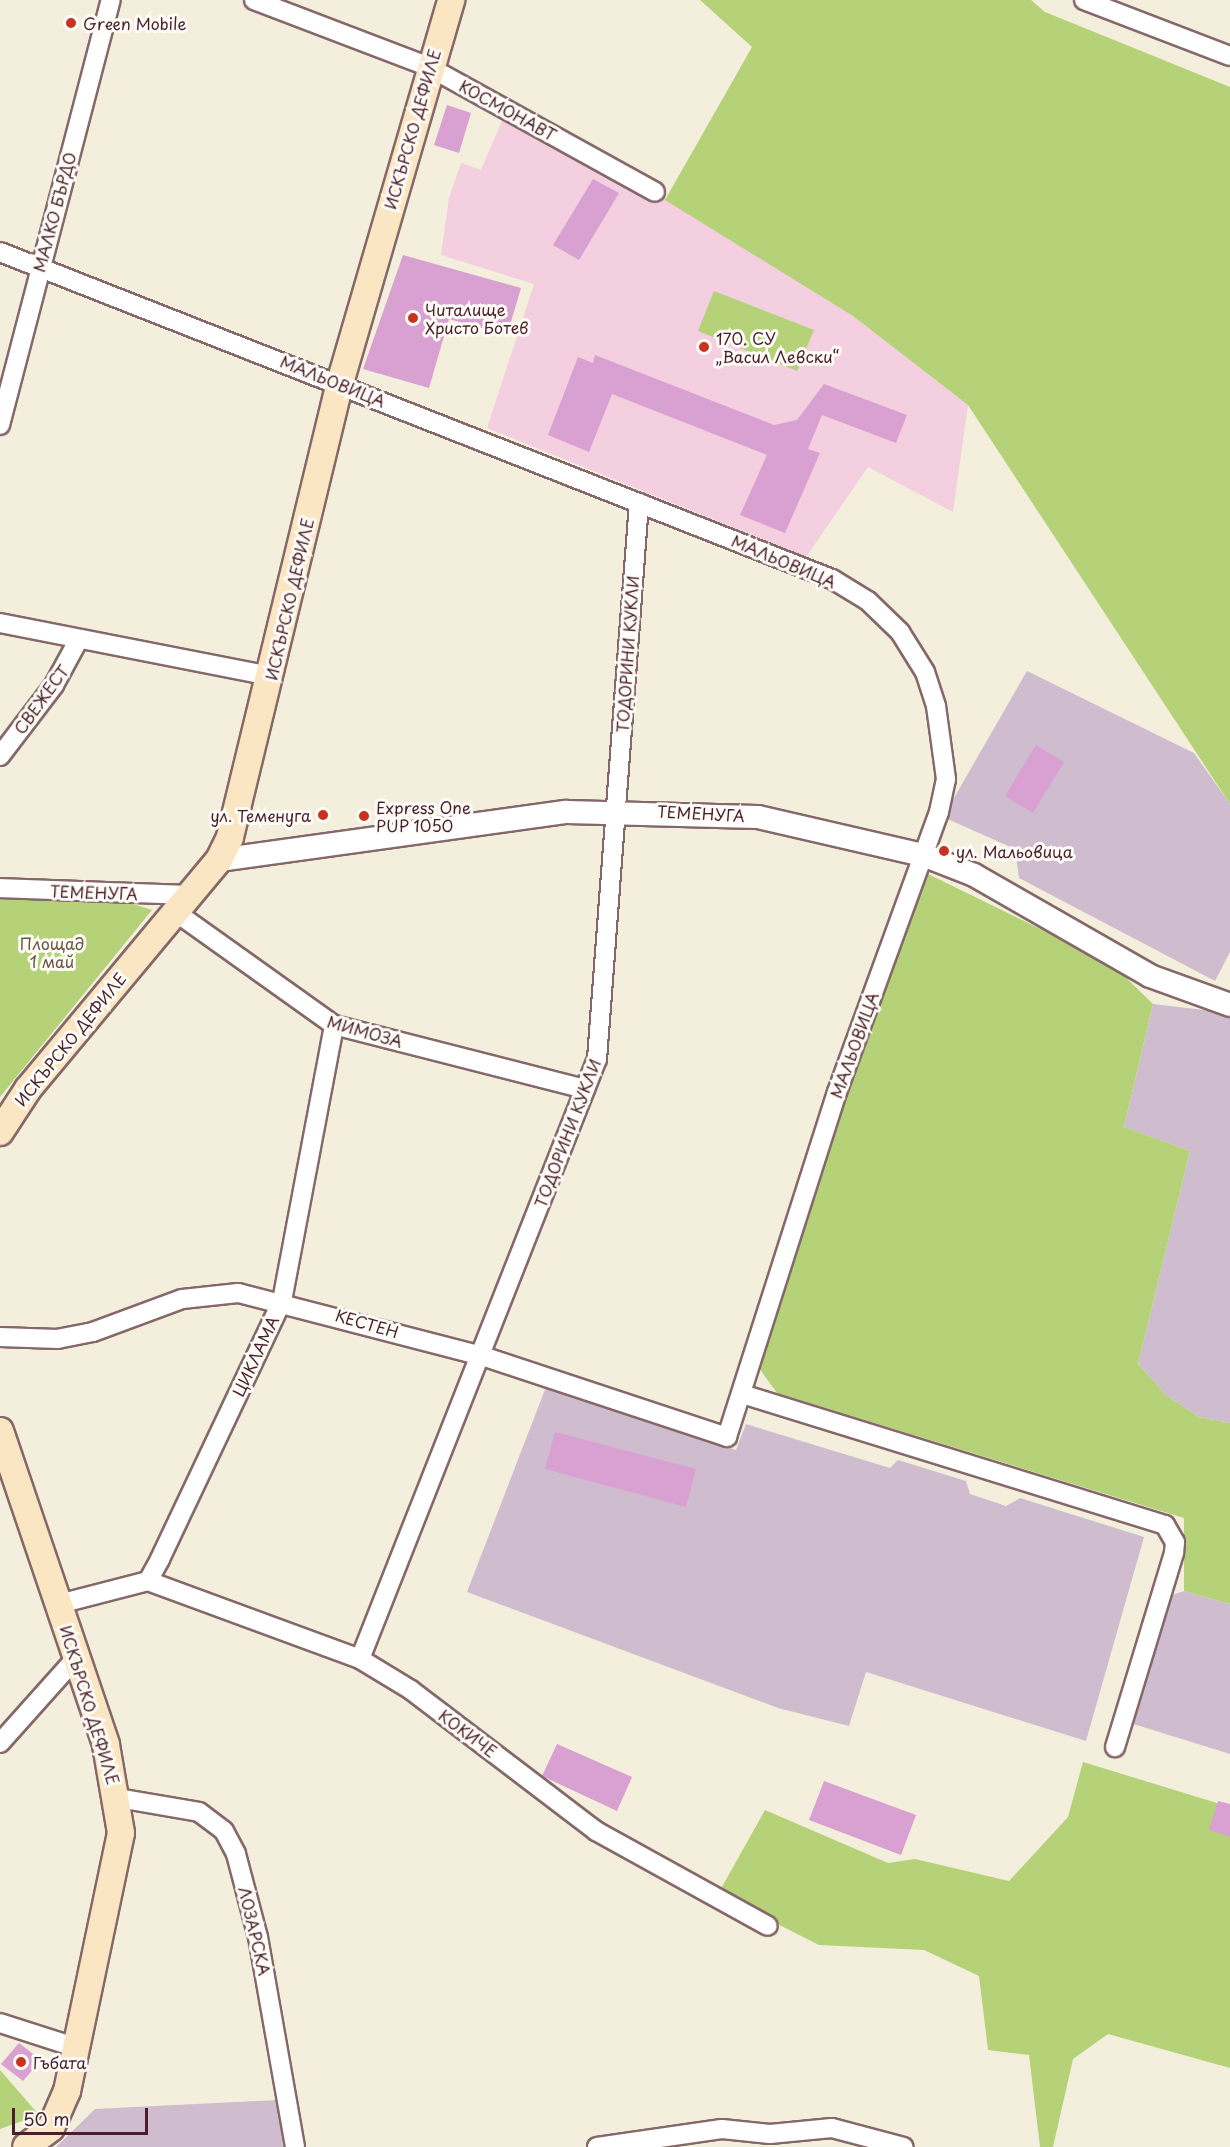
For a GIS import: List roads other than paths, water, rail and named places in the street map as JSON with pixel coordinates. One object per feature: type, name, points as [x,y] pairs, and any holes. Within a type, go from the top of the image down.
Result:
[{"type":"main road","name":"ИСКЪРСКО ДЕФИЛЕ","points":[[0,1132],[28,1089],[180,903],[219,860],[270,676],[340,383],[429,67],[451,0]]},
{"type":"main road","name":"ИСКЪРСКО ДЕФИЛЕ","points":[[0,1431],[59,1604],[118,1798],[118,1866],[78,2048],[61,2112],[26,2147]]},
{"type":"street","name":"МАЛКО БЪРДО","points":[[0,425],[111,0]]},
{"type":"street","name":"КОСМОНАВТ","points":[[254,0],[429,67],[655,192]]},
{"type":"street","points":[[1084,0],[1230,56]]},
{"type":"street","name":"МАЛЬОВИЦА","points":[[0,252],[340,383],[832,579],[868,602],[900,632],[925,672],[944,744],[946,778],[923,855],[837,1092],[727,1437]]},
{"type":"street","name":"ТОДОРИНИ КУКЛИ","points":[[360,1659],[482,1356],[585,1089],[601,1023],[639,503]]},
{"type":"street","points":[[0,623],[270,676]]},
{"type":"street","name":"СВЕЖЕСТ","points":[[0,756],[58,678],[79,639]]},
{"type":"street","name":"ТЕМЕНУГА","points":[[219,860],[567,812],[616,810],[758,817],[923,855],[974,875],[1150,976],[1230,1005]]},
{"type":"street","name":"ТЕМЕНУГА","points":[[0,888],[180,903]]},
{"type":"street","name":"МИМОЗА","points":[[180,903],[334,1025],[585,1089]]},
{"type":"street","name":"ЦИКЛАМА","points":[[148,1581],[282,1300],[334,1025]]},
{"type":"street","name":"КЕСТЕН","points":[[0,1337],[58,1339],[93,1332],[208,1293],[282,1300],[482,1356],[727,1437]]},
{"type":"street","points":[[742,1394],[1165,1525],[1175,1542],[1174,1553],[1115,1747]]},
{"type":"street","points":[[59,1604],[148,1581]]},
{"type":"street","name":"КОКИЧЕ","points":[[148,1581],[360,1659],[411,1690],[596,1831],[768,1926]]},
{"type":"street","points":[[0,1743],[76,1658]]},
{"type":"street","name":"ЛОЗАРСКА","points":[[118,1798],[199,1812],[224,1832],[236,1854],[258,1937],[295,2147]]},
{"type":"street","points":[[0,2023],[78,2048]]},
{"type":"street","points":[[603,2146],[722,2129],[770,2134],[832,2128],[904,2147]]},
{"type":"place","name":"Green Mobile","points":[[71,23]]},
{"type":"place","name":"Читалище Христо Ботев","points":[[413,318]]},
{"type":"place","name":"170. СУ „Васил Левски“","points":[[704,347]]},
{"type":"place","name":"ул. Теменуга","points":[[323,815]]},
{"type":"place","name":"Express One PUP 1050","points":[[364,816]]},
{"type":"place","name":"ул. Мальовица","points":[[944,851]]},
{"type":"place","name":"Гъбата","points":[[21,2062]]},
{"type":"park label","name":"Площад 1 май","points":[[52,952]]}]
